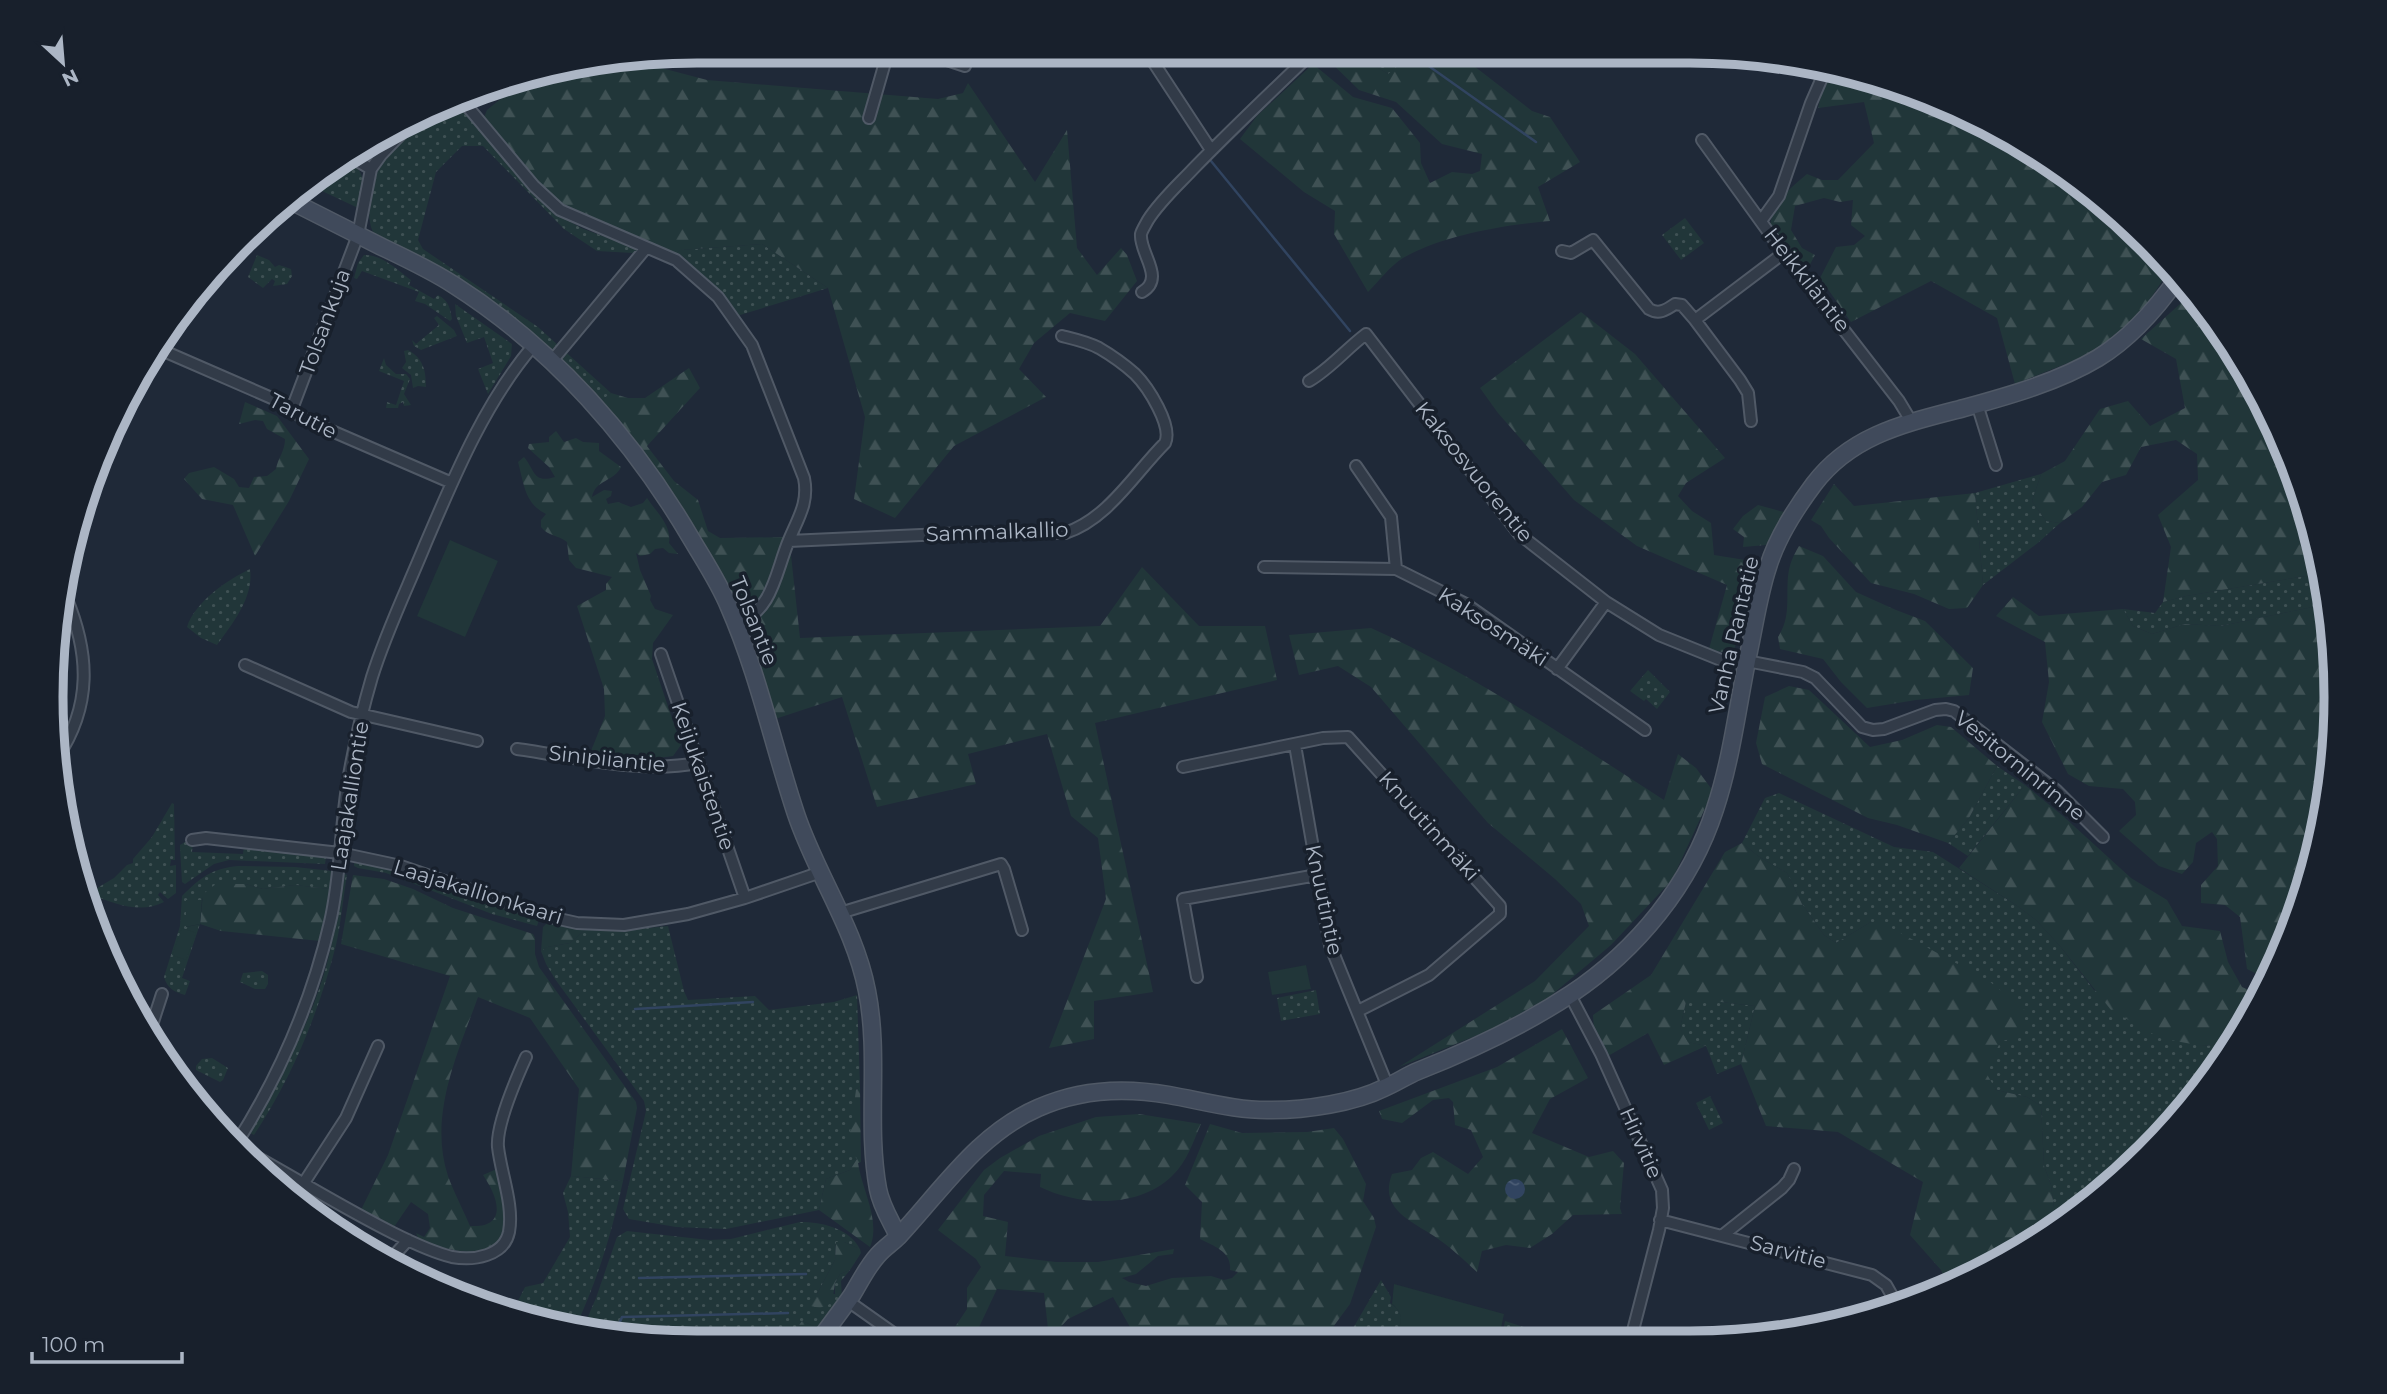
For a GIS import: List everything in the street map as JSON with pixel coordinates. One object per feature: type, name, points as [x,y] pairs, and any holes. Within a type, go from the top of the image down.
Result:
[{"type":"main road","name":"Tolsantie","points":[[298,205],[453,284],[533,346],[611,424],[631,448],[689,534],[724,595],[736,625],[797,817],[840,913],[867,990],[878,1190],[898,1236]]},
{"type":"main road","name":"Vanha Rantatie","points":[[826,1331],[848,1301],[884,1261],[898,1236],[953,1172],[988,1140],[1029,1112],[1069,1097],[1098,1091],[1142,1091],[1213,1105],[1272,1110],[1334,1103],[1388,1087],[1419,1070],[1444,1062],[1520,1024],[1570,995],[1611,963],[1645,930],[1694,861],[1715,810],[1726,771],[1768,566],[1778,541],[1814,483],[1842,454],[1883,430],[2046,382],[2098,358],[2141,323],[2172,285]]},
{"type":"street","points":[[869,118],[885,63]]},
{"type":"street","points":[[956,63],[965,66]]},
{"type":"street","points":[[1154,63],[1211,150]]},
{"type":"street","points":[[1142,292],[1148,287],[1152,277],[1151,264],[1142,248],[1141,233],[1149,218],[1211,150],[1302,63]]},
{"type":"street","points":[[1761,221],[1779,196],[1822,77]]},
{"type":"street","points":[[467,106],[534,186],[560,210],[676,260],[718,297],[751,345],[804,478],[806,490],[805,506],[789,541],[779,575],[760,609],[736,625]]},
{"type":"street","points":[[358,162],[371,169],[396,139]]},
{"type":"street","name":"Heikkiläntie","points":[[1702,140],[1883,378],[1911,421]]},
{"type":"street","name":"Tolsankuja","points":[[292,410],[358,235],[371,169]]},
{"type":"street","points":[[1562,251],[1571,253],[1593,240],[1649,309],[1662,312],[1675,304],[1682,305],[1748,393],[1751,421]]},
{"type":"street","points":[[551,362],[646,248]]},
{"type":"street","points":[[1695,320],[1785,252]]},
{"type":"street","name":"Kaksosvuorentie","points":[[1309,381],[1326,370],[1366,334],[1520,534],[1606,602],[1659,635],[1728,663],[1747,661]]},
{"type":"street","name":"Sammalkallio","points":[[789,541],[965,533],[1065,533],[1080,528],[1101,512],[1167,438],[1163,417],[1135,374],[1099,348],[1062,336]]},
{"type":"street","name":"Laajakalliontie","points":[[241,1136],[287,1052],[331,921],[348,782],[362,713],[379,657],[452,483],[485,419],[522,358],[533,346]]},
{"type":"street","name":"Tarutie","points":[[165,353],[283,403],[304,419],[452,483]]},
{"type":"street","points":[[1977,404],[1996,465]]},
{"type":"street","points":[[1356,466],[1391,517],[1396,569]]},
{"type":"street","name":"Kaksosmäki","points":[[1264,567],[1396,569],[1466,604],[1645,730]]},
{"type":"street","name":"Kaksosmäki","points":[[1557,669],[1606,602]]},
{"type":"street","points":[[65,744],[80,710],[84,684],[82,641],[69,606]]},
{"type":"street","name":"Keijukaistentie","points":[[661,654],[745,898]]},
{"type":"street","name":"Vesitorninrinne","points":[[1747,661],[1803,672],[1815,678],[1862,727],[1873,730],[1884,729],[1936,710],[1954,711],[2056,790],[2104,837]]},
{"type":"street","points":[[245,665],[351,712],[477,741]]},
{"type":"street","name":"Knuutinmäki","points":[[1184,768],[1324,738],[1348,737],[1501,908],[1500,914],[1429,975],[1358,1011]]},
{"type":"street","name":"Knuutintie","points":[[1295,745],[1330,945],[1388,1087]]},
{"type":"street","name":"Sinipiiantie","points":[[517,749],[648,766],[676,767],[698,763]]},
{"type":"street","name":"Laajakallionkaari","points":[[192,840],[206,838],[340,853],[401,866],[550,917],[577,923],[624,925],[688,914],[821,872]]},
{"type":"street","points":[[840,913],[1001,864],[1022,930]]},
{"type":"street","points":[[1197,977],[1183,899],[1317,875]]},
{"type":"street","points":[[153,1022],[162,994]]},
{"type":"street","name":"Hirvitie","points":[[1570,995],[1601,1054],[1656,1175],[1664,1201],[1633,1331]]},
{"type":"street","points":[[300,1191],[346,1118],[378,1046]]},
{"type":"street","points":[[268,1163],[354,1214],[408,1240],[452,1256],[467,1258],[491,1254],[505,1243],[509,1230],[509,1208],[498,1137],[526,1057]]},
{"type":"street","points":[[1723,1235],[1782,1188],[1790,1180],[1794,1169]]},
{"type":"street","name":"Sarvitie","points":[[1660,1220],[1872,1275],[1885,1285],[1893,1297]]},
{"type":"street","points":[[395,1254],[408,1240]]},
{"type":"street","points":[[848,1301],[890,1331]]},
{"type":"green space","points":[[1331,63],[1370,63],[1388,74],[1399,65],[1470,63],[1532,111],[1550,117],[1580,162],[1538,187],[1550,221],[1494,228],[1436,243],[1398,261],[1368,292],[1334,234],[1335,211],[1304,192],[1240,139],[1257,116],[1313,64],[1353,97],[1392,108],[1420,143],[1421,163],[1430,183],[1452,172],[1472,174],[1480,171],[1482,154],[1442,144],[1396,102],[1359,90]]},
{"type":"green space","points":[[1370,63],[1419,63],[1420,66],[1388,74]]},
{"type":"green space","points":[[649,65],[707,80],[938,99],[963,93],[968,83],[1035,182],[1067,130],[1077,248],[1097,275],[1121,248],[1127,255],[1137,281],[1105,321],[1070,313],[1034,343],[1019,369],[1046,397],[954,446],[895,518],[854,499],[865,417],[828,288],[762,244],[680,250],[675,255],[568,211],[539,186],[483,120],[487,110],[509,92],[533,85],[573,75]]},
{"type":"green space","points":[[1826,78],[1894,97],[1933,111],[2007,148],[2076,194],[2108,220],[2165,277],[2139,316],[2093,353],[2015,384],[1997,318],[1931,281],[1851,322],[1820,278],[1836,247],[1854,245],[1865,236],[1851,225],[1853,200],[1840,202],[1824,198],[1795,206],[1791,230],[1802,248],[1815,255],[1807,270],[1770,228],[1778,204],[1807,174],[1822,180],[1838,180],[1874,143],[1864,102],[1818,108]]},
{"type":"green space","points":[[464,107],[478,128],[558,214],[581,228],[651,254],[597,251],[564,229],[483,146],[462,146],[436,172],[418,240],[423,249],[538,327],[611,393],[600,402],[373,232],[369,212],[374,182],[380,167],[400,140],[417,128]]},
{"type":"green space","points":[[354,164],[359,170],[363,186],[361,207],[318,189]]},
{"type":"green space","points":[[1685,218],[1704,243],[1681,260],[1662,235]]},
{"type":"green space","points":[[762,244],[828,288],[737,316],[675,255],[680,250]]},
{"type":"green space","points":[[257,255],[269,260],[275,267],[279,265],[291,269],[292,276],[287,284],[273,286],[275,281],[272,279],[263,288],[248,277]]},
{"type":"green space","points":[[364,255],[389,263],[411,280],[409,285],[434,299],[438,295],[442,297],[448,305],[452,319],[450,321],[425,304],[415,301],[419,292],[362,271],[357,279],[354,278],[358,263]]},
{"type":"green space","points":[[2184,299],[2217,345],[2259,417],[2290,493],[2312,575],[2163,602],[2171,547],[2158,515],[2198,480],[2197,454],[2176,440],[2141,447],[2126,475],[2102,482],[2082,507],[2060,523],[2046,521],[2032,501],[2041,474],[2065,461],[2100,409],[2128,401],[2150,426],[2185,408],[2176,359],[2141,339]]},
{"type":"green space","points":[[455,304],[512,344],[511,356],[488,394],[478,369],[493,363],[484,337],[467,343],[456,316]]},
{"type":"green space","points":[[1581,312],[1635,354],[1725,458],[1686,483],[1678,496],[1692,511],[1711,523],[1714,555],[1758,562],[1734,650],[1730,654],[1709,649],[1727,585],[1637,546],[1574,500],[1498,413],[1480,388]]},
{"type":"green space","points":[[437,316],[454,330],[457,336],[421,350],[414,346],[412,340],[416,344],[439,325],[434,318]]},
{"type":"green space","points":[[408,350],[423,365],[426,387],[413,388],[411,375],[402,368],[406,362],[404,351]]},
{"type":"green space","points":[[384,358],[386,365],[396,374],[406,374],[410,379],[404,394],[411,405],[404,406],[403,402],[398,408],[386,408],[387,402],[396,405],[404,381],[379,371]]},
{"type":"green space","points":[[689,368],[700,388],[647,446],[674,481],[698,500],[708,531],[720,538],[789,537],[800,638],[1100,626],[1142,567],[1199,626],[1265,626],[1277,680],[1095,723],[1153,992],[1094,1001],[1094,1039],[1049,1048],[1106,899],[1098,838],[1071,816],[1047,734],[968,754],[976,784],[877,807],[842,697],[772,720],[751,647],[754,623],[742,600],[738,602],[708,553],[600,402],[611,393],[628,398],[645,398]]},
{"type":"green space","points":[[245,402],[277,416],[309,459],[289,501],[255,556],[233,505],[202,499],[184,479],[189,473],[214,467],[234,479],[239,487],[249,488],[254,477],[267,476],[276,469],[285,439],[267,429],[263,421],[239,424]]},
{"type":"green space","points":[[556,431],[564,442],[576,438],[583,442],[599,443],[599,451],[621,467],[597,487],[592,497],[604,490],[612,491],[611,496],[606,499],[608,504],[618,502],[631,507],[643,503],[647,498],[666,525],[669,543],[678,554],[669,553],[663,548],[640,556],[636,553],[655,609],[673,615],[653,643],[652,659],[681,745],[673,756],[620,761],[600,757],[591,751],[605,716],[604,689],[577,606],[606,590],[606,584],[612,577],[576,568],[569,560],[567,542],[541,527],[541,520],[546,514],[529,498],[518,462],[524,457],[538,477],[555,477],[549,467],[528,448],[529,444],[549,442],[549,437]]},
{"type":"green space","points":[[2041,474],[2032,501],[2046,521],[2060,523],[1983,585],[1975,493]]},
{"type":"green space","points":[[1834,484],[1854,506],[1975,493],[1983,585],[1967,608],[1949,609],[1914,594],[1871,583],[1821,526],[1811,520]]},
{"type":"green space","points":[[1758,505],[1784,512],[1766,545],[1743,547],[1744,537],[1733,529],[1743,516]]},
{"type":"green space","points":[[450,540],[498,561],[465,637],[417,616]]},
{"type":"green space","points":[[1799,546],[1823,556],[1856,592],[1925,621],[1973,668],[1969,695],[1867,708],[1823,659],[1780,649],[1778,637],[1786,615],[1789,573]]},
{"type":"green space","points":[[250,569],[246,600],[217,645],[201,638],[187,627],[204,601]]},
{"type":"green space","points":[[2312,575],[2318,606],[2221,626],[2185,624],[2152,634],[2133,626],[2123,609],[2155,613],[2163,602]]},
{"type":"green space","points":[[2013,597],[2039,616],[2123,609],[2133,626],[2152,634],[2185,624],[2221,626],[2318,606],[2324,697],[2319,780],[2312,821],[2290,901],[2260,975],[2247,969],[2240,917],[2225,905],[2201,903],[2201,885],[2218,866],[2217,839],[2212,832],[2196,843],[2193,862],[2182,874],[2159,866],[2119,831],[2136,815],[2135,802],[2123,789],[2089,786],[2068,774],[2042,722],[2049,682],[2045,642],[1996,616]]},
{"type":"green space","points":[[1371,628],[1484,687],[1664,800],[1678,754],[1696,768],[1713,791],[1672,880],[1611,945],[1548,998],[1490,1030],[1399,1067],[1535,981],[1589,926],[1581,904],[1488,823],[1371,687],[1338,666],[1299,675],[1289,635]]},
{"type":"green space","points":[[1648,670],[1670,692],[1657,709],[1646,699],[1644,701],[1630,691]]},
{"type":"green space","points":[[1789,686],[1809,690],[1870,747],[1902,740],[1937,725],[1951,727],[1997,766],[1969,818],[1948,843],[1868,818],[1762,764],[1756,743],[1765,697]]},
{"type":"green space","points":[[1997,766],[2025,785],[1968,856],[1948,843],[1969,818]]},
{"type":"green space","points":[[2025,785],[2131,878],[2167,900],[2182,926],[2220,931],[2228,962],[2242,987],[2251,991],[2220,1044],[2202,1046],[2160,1038],[2111,1010],[2036,920],[1959,868]]},
{"type":"green space","points":[[1779,793],[1894,847],[1933,852],[2036,920],[2094,990],[2202,1046],[2220,1044],[2167,1115],[2138,1145],[2108,1174],[2055,1215],[2051,1185],[2044,1166],[2041,1106],[2027,1097],[1996,1090],[1984,1071],[2001,1040],[1871,922],[1836,943],[1824,935],[1802,904],[1787,873],[1742,843],[1765,798]]},
{"type":"green space","points":[[172,803],[174,804],[175,860],[171,860],[170,866],[176,865],[176,893],[168,899],[160,892],[158,895],[164,902],[146,907],[119,904],[96,896],[94,890],[133,863],[133,859],[152,837]]},
{"type":"green space","points":[[193,842],[192,852],[243,854],[244,846],[326,857],[325,864],[229,860],[214,864],[185,884],[182,882],[180,845]]},
{"type":"green space","points":[[1742,843],[1787,873],[1802,904],[1824,935],[1836,943],[1871,922],[1882,923],[1989,981],[2027,1012],[2022,1020],[2023,1037],[2001,1041],[1985,1071],[1996,1090],[2027,1097],[2041,1106],[2044,1166],[2051,1185],[2055,1215],[2007,1246],[1944,1278],[1941,1270],[1910,1235],[1923,1182],[1838,1132],[1766,1126],[1741,1064],[1755,1006],[1686,1002],[1680,1028],[1688,1042],[1706,1046],[1664,1065],[1648,1033],[1608,1056],[1594,1032],[1593,1015],[1651,975],[1725,852]]},
{"type":"green space","points":[[354,862],[424,879],[539,920],[537,926],[492,914],[386,873],[358,868],[354,866]]},
{"type":"green space","points":[[238,866],[332,871],[330,889],[295,885],[263,889],[245,884],[204,894],[202,900],[186,900],[186,927],[200,924],[182,978],[190,981],[185,995],[178,992],[169,987],[164,977],[180,926],[182,896],[207,875]]},
{"type":"green space","points":[[342,873],[347,875],[339,928],[321,995],[292,1068],[254,1135],[250,1133],[287,1064],[318,992],[332,942]]},
{"type":"green space","points":[[353,875],[384,879],[453,908],[533,934],[539,967],[636,1102],[623,1181],[571,1176],[579,1089],[530,1018],[478,997],[454,1062],[443,1107],[443,1153],[448,1176],[470,1226],[491,1222],[495,1217],[496,1201],[483,1175],[499,1168],[507,1211],[504,1234],[497,1244],[486,1250],[460,1251],[419,1240],[416,1233],[424,1237],[430,1228],[428,1214],[411,1202],[394,1227],[361,1210],[388,1155],[450,976],[341,944]]},
{"type":"green space","points":[[216,884],[245,884],[263,889],[295,885],[330,889],[320,941],[221,931],[200,924],[203,894]]},
{"type":"green space","points":[[186,900],[202,900],[200,924],[186,927]]},
{"type":"green space","points":[[548,922],[587,928],[570,943],[547,947],[541,951],[543,927]]},
{"type":"green space","points":[[668,926],[688,1000],[755,996],[769,1010],[834,1002],[857,995],[860,1086],[856,1090],[857,1159],[850,1170],[826,1179],[819,1210],[726,1229],[676,1227],[629,1219],[623,1209],[646,1111],[644,1101],[555,979],[541,951],[547,947],[570,943],[587,928],[627,930]]},
{"type":"green space","points":[[182,928],[196,933],[186,960],[172,955]]},
{"type":"green space","points":[[1306,965],[1311,989],[1272,995],[1268,972]]},
{"type":"green space","points":[[262,971],[268,975],[265,989],[255,989],[240,982],[243,973]]},
{"type":"green space","points":[[1316,990],[1320,1014],[1281,1021],[1277,998]]},
{"type":"green space","points":[[1686,1002],[1755,1006],[1741,1064],[1717,1074],[1706,1046],[1687,1042],[1680,1028]]},
{"type":"green space","points":[[1562,1029],[1588,1078],[1550,1099],[1532,1133],[1589,1157],[1613,1151],[1624,1163],[1620,1208],[1622,1214],[1573,1215],[1552,1234],[1530,1248],[1506,1245],[1482,1251],[1477,1272],[1445,1244],[1399,1212],[1393,1204],[1389,1186],[1392,1174],[1412,1170],[1421,1158],[1433,1152],[1468,1174],[1483,1157],[1471,1130],[1455,1125],[1453,1102],[1449,1098],[1433,1100],[1402,1123],[1382,1119],[1379,1111],[1497,1067]]},
{"type":"green space","points":[[212,1058],[228,1068],[220,1082],[196,1070],[202,1059]]},
{"type":"green space","points":[[860,1086],[861,1162],[858,1163],[872,1216],[873,1237],[870,1247],[819,1210],[826,1179],[850,1170],[857,1159],[848,1148],[856,1090]]},
{"type":"green space","points":[[1710,1096],[1723,1123],[1709,1130],[1696,1103]]},
{"type":"green space","points":[[1139,1114],[1201,1124],[1189,1152],[1172,1176],[1158,1187],[1126,1199],[1090,1201],[1072,1198],[1040,1187],[1041,1174],[1004,1171],[984,1195],[983,1216],[1008,1222],[1005,1256],[1056,1262],[1098,1262],[1174,1249],[1173,1254],[1158,1256],[1136,1274],[1122,1278],[1146,1286],[1172,1278],[1232,1278],[1238,1272],[1230,1270],[1225,1254],[1200,1239],[1202,1202],[1185,1185],[1210,1124],[1242,1133],[1307,1132],[1334,1128],[1343,1139],[1366,1184],[1363,1201],[1374,1218],[1376,1227],[1350,1304],[1330,1331],[1123,1331],[1130,1327],[1113,1297],[1068,1319],[1057,1331],[1048,1329],[1044,1293],[997,1289],[977,1331],[952,1331],[967,1309],[967,1288],[981,1267],[976,1259],[938,1230],[984,1170],[1000,1158],[1039,1136],[1096,1117]]},
{"type":"green space","points":[[571,1176],[623,1181],[604,1255],[579,1320],[529,1308],[518,1301],[525,1287],[543,1283],[570,1237],[563,1193]]},
{"type":"green space","points":[[800,1222],[817,1223],[842,1231],[860,1249],[844,1242],[836,1242],[835,1260],[817,1294],[835,1294],[835,1283],[840,1274],[850,1270],[841,1281],[842,1298],[821,1329],[802,1321],[795,1331],[656,1330],[586,1321],[617,1237],[627,1231],[709,1240],[731,1239]]},
{"type":"green space","points":[[836,1242],[844,1242],[860,1249],[861,1253],[850,1270],[840,1274],[835,1283],[832,1303],[820,1308],[806,1305],[817,1294],[835,1260]]},
{"type":"green space","points":[[1381,1280],[1391,1297],[1390,1303],[1400,1313],[1398,1329],[1351,1331]]},
{"type":"green space","points":[[1394,1284],[1504,1314],[1500,1331],[1397,1331],[1401,1321],[1400,1314],[1392,1304]]},
{"type":"green space","points":[[802,1321],[821,1329],[819,1331],[795,1331]]},
{"type":"green space","points":[[1505,1321],[1536,1331],[1503,1331]]},
{"type":"water","points":[[1511,1179],[1519,1179],[1525,1189],[1519,1199],[1511,1199],[1505,1193],[1505,1185]]},
{"type":"waterway","points":[[1425,63],[1536,142]]},
{"type":"waterway","points":[[1211,161],[1350,331]]},
{"type":"waterway","points":[[635,1009],[753,1002]]},
{"type":"waterway","points":[[639,1278],[806,1274]]},
{"type":"waterway","points":[[618,1326],[622,1317],[788,1313]]}]
